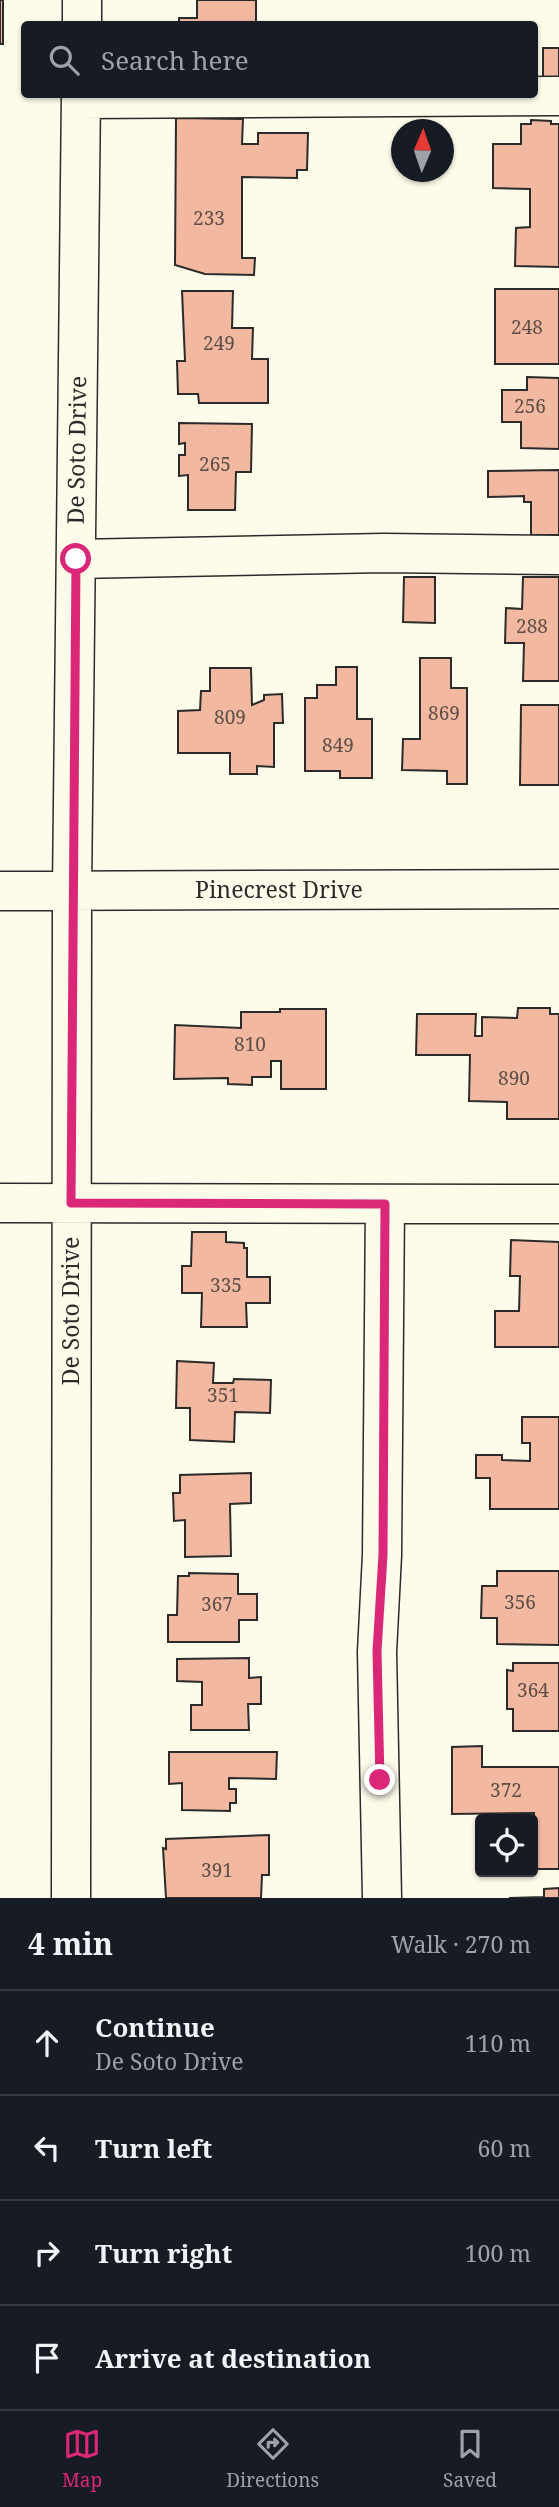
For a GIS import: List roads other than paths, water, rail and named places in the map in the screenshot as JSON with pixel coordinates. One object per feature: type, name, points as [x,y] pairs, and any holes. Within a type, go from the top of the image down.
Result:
[{"type":"street","points":[[82,0],[82,21]]},
{"type":"street","points":[[538,96],[559,96]]},
{"type":"street","name":"De Soto Drive","points":[[71,1898],[72,891],[81,98]]},
{"type":"street","points":[[76,559],[384,553],[559,555]]},
{"type":"street","name":"Pinecrest Drive","points":[[0,891],[559,889]]},
{"type":"street","points":[[0,1203],[559,1204]]},
{"type":"street","points":[[382,1898],[377,1651],[383,1555],[385,1204]]}]
